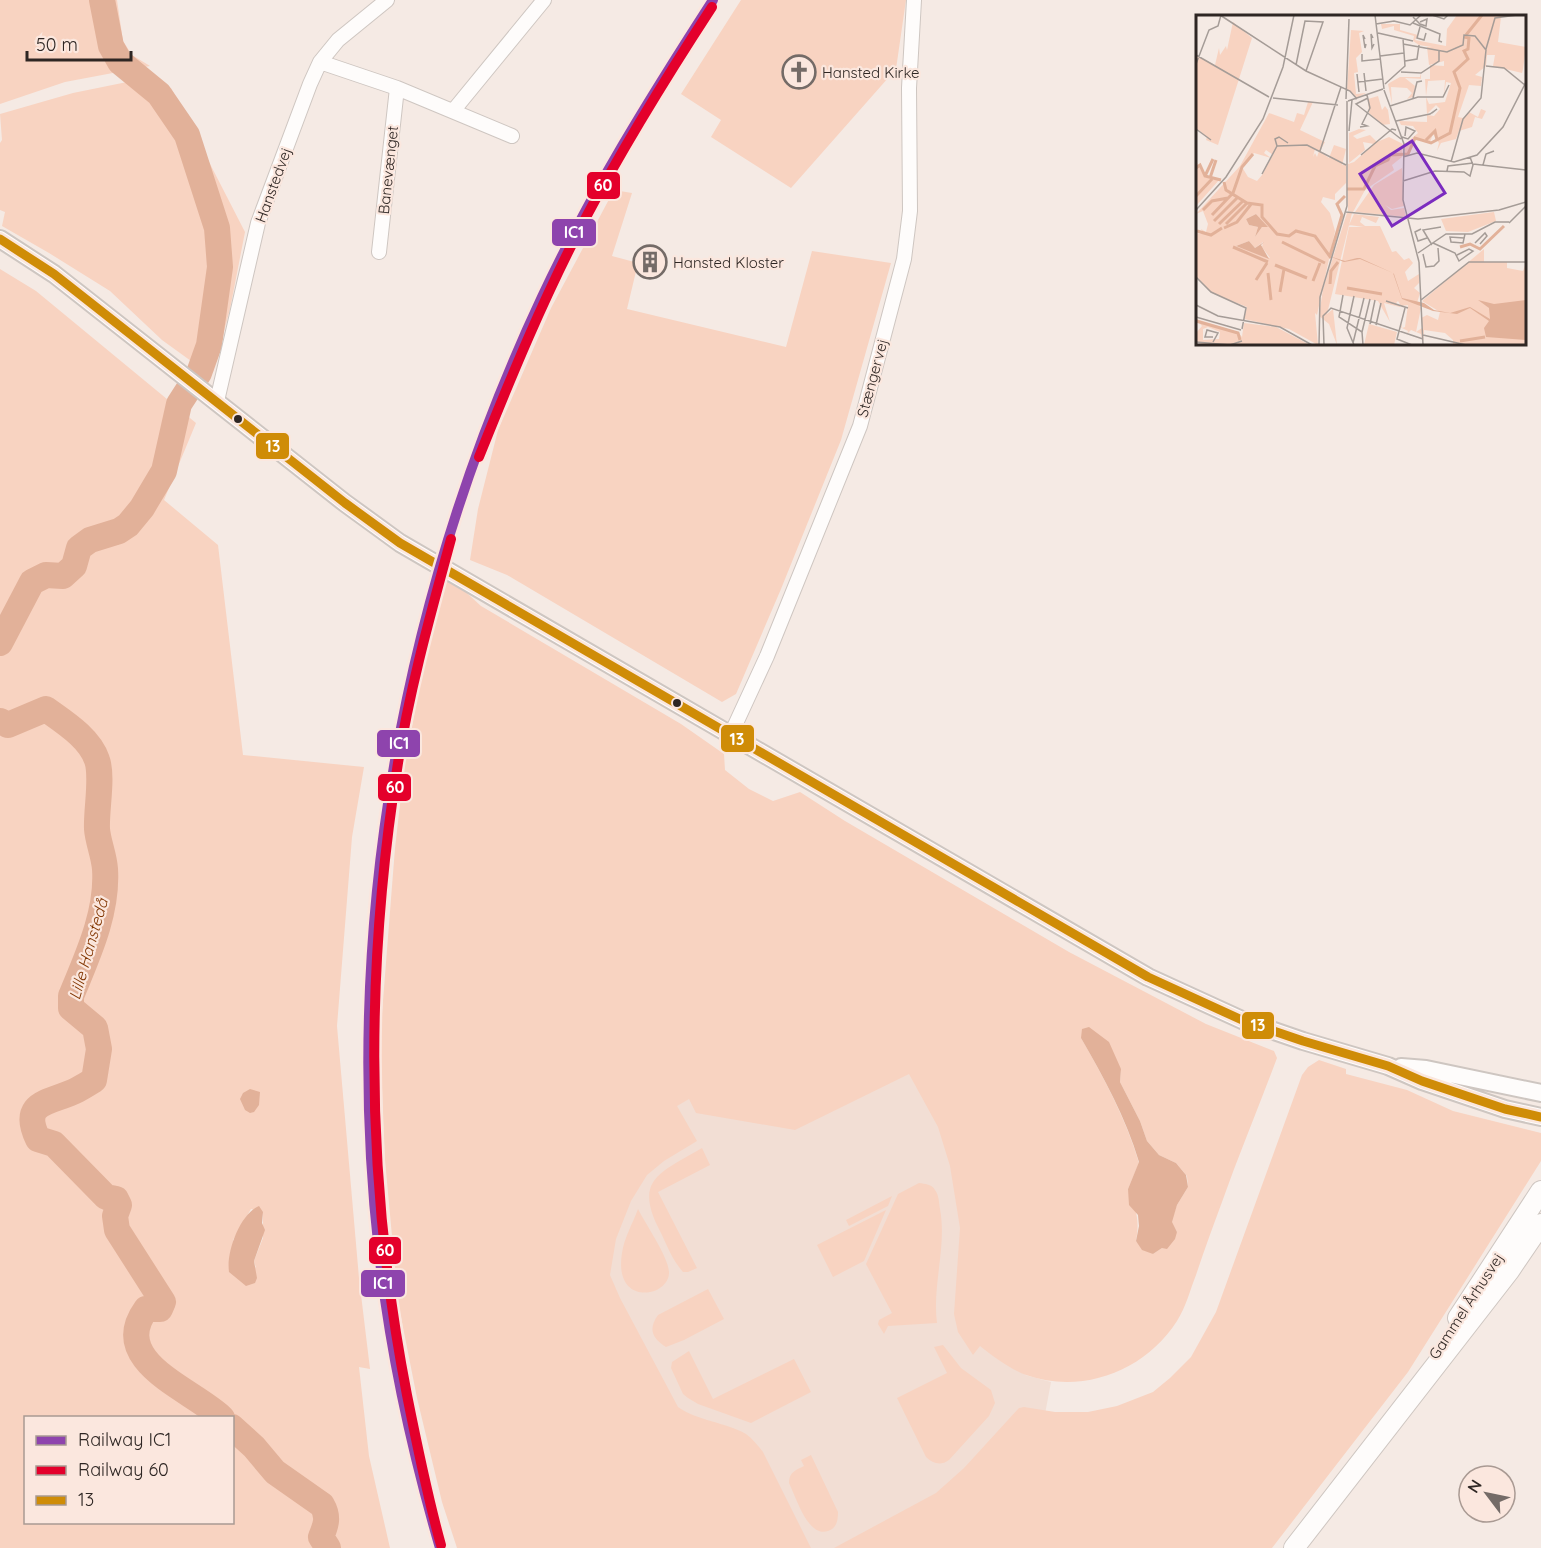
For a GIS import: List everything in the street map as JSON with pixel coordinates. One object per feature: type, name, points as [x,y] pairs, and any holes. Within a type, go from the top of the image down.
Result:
[{"type":"main road","name":"Gammel Århusvej","points":[[1392,1421],[1541,1191]]},
{"type":"main road","name":"Gammel Århusvej","points":[[1294,1548],[1502,1280],[1541,1224]]},
{"type":"street","name":"Hanstedvej","points":[[210,396],[258,223],[310,84],[320,62],[338,40],[387,0]]},
{"type":"street","points":[[453,111],[544,0]]},
{"type":"street","name":"Stængervej","points":[[730,734],[767,656],[860,426],[904,259],[910,211],[909,88],[914,0]]},
{"type":"street","points":[[320,62],[397,88],[512,136]]},
{"type":"street","name":"Banevænget","points":[[379,252],[397,88]]},
{"type":"street","points":[[0,239],[54,274],[345,503],[400,543],[1148,977],[1242,1020],[1388,1066],[1422,1081],[1505,1109],[1541,1117]]},
{"type":"street","points":[[1388,1066],[1426,1069],[1541,1094]]},
{"type":"shaded area","points":[[0,0],[117,0],[123,41],[132,55],[150,66],[65,82],[0,104]]},
{"type":"shaded area","points":[[741,0],[906,0],[896,69],[791,188],[711,137],[721,120],[681,94]]},
{"type":"shaded area","points":[[132,81],[171,88],[245,232],[230,309],[213,372],[191,361],[162,340],[110,291],[2,226],[5,212],[0,210],[0,143],[2,140],[0,114],[73,93]]},
{"type":"shaded area","points":[[614,190],[632,193],[612,256],[638,263],[627,309],[786,347],[812,251],[891,263],[841,440],[736,694],[722,702],[507,575],[470,560],[478,509],[498,430],[551,308]]},
{"type":"shaded area","points":[[0,269],[36,291],[196,423],[164,500],[218,545],[243,755],[364,767],[352,837],[337,1026],[359,1278],[370,1369],[359,1367],[369,1456],[390,1548],[0,1548]],"holes":[[[251,1209],[263,1212],[263,1238],[254,1261],[256,1268],[233,1240]]]},
{"type":"shaded area","points":[[445,578],[457,584],[481,606],[681,724],[724,754],[725,770],[749,789],[773,801],[800,792],[845,821],[1069,952],[1206,1024],[1274,1051],[1277,1058],[1185,1304],[1177,1321],[1164,1338],[1130,1365],[1090,1380],[1069,1382],[1026,1375],[1008,1366],[980,1346],[973,1355],[958,1332],[954,1314],[960,1228],[950,1166],[938,1127],[909,1074],[795,1130],[696,1113],[689,1099],[677,1106],[697,1141],[664,1161],[647,1175],[631,1201],[616,1239],[610,1275],[678,1407],[686,1412],[738,1430],[753,1440],[763,1452],[811,1548],[457,1548],[442,1502],[417,1398],[398,1302],[385,1160],[380,1039],[395,848],[405,761],[428,644]],"holes":[[[1081,1038],[1121,1069],[1120,1082],[1140,1121],[1147,1141],[1159,1155],[1176,1163],[1187,1176],[1188,1187],[1177,1205],[1171,1222],[1177,1232],[1153,1254],[1136,1241],[1138,1227],[1128,1189],[1139,1163],[1134,1147],[1114,1099]]]},
{"type":"shaded area","points":[[527,922],[907,1035],[1025,1375],[1051,1382],[1039,1446],[951,1548],[790,1548],[665,1417],[587,1279]]},
{"type":"shaded area","points":[[1089,1027],[1109,1042],[1121,1069],[1120,1082],[1140,1121],[1147,1141],[1159,1155],[1176,1163],[1186,1175],[1188,1187],[1177,1205],[1172,1222],[1177,1232],[1175,1239],[1167,1249],[1162,1248],[1153,1254],[1142,1250],[1136,1241],[1139,1226],[1138,1215],[1129,1205],[1128,1189],[1139,1162],[1121,1114],[1081,1038],[1082,1029]]},
{"type":"shaded area","points":[[1319,1060],[1346,1069],[1346,1074],[1407,1090],[1453,1111],[1541,1133],[1541,1161],[1408,1372],[1272,1548],[834,1548],[936,1493],[964,1468],[1019,1408],[1055,1412],[1088,1412],[1117,1406],[1153,1392],[1191,1357],[1216,1312],[1302,1075],[1308,1067]]},
{"type":"shaded area","points":[[250,1089],[260,1092],[259,1105],[254,1112],[250,1113],[245,1110],[240,1099],[243,1093]]},
{"type":"shaded area","points":[[702,1148],[710,1165],[658,1192],[697,1268],[683,1272],[670,1252],[652,1214],[649,1200],[650,1188],[663,1172]]},
{"type":"shaded area","points":[[919,1183],[934,1188],[938,1197],[942,1223],[936,1294],[937,1323],[888,1326],[884,1334],[878,1324],[879,1320],[892,1313],[866,1264],[898,1194]]},
{"type":"shaded area","points":[[892,1196],[888,1206],[849,1226],[846,1220]]},
{"type":"shaded area","points":[[259,1206],[263,1212],[262,1223],[265,1230],[254,1261],[257,1278],[255,1283],[246,1286],[229,1272],[230,1254],[240,1225],[252,1210]]},
{"type":"shaded area","points":[[638,1209],[668,1266],[667,1281],[652,1291],[633,1290],[626,1283],[621,1271],[623,1247]]},
{"type":"shaded area","points":[[886,1210],[864,1261],[833,1277],[817,1245]]},
{"type":"shaded area","points":[[708,1289],[724,1319],[666,1347],[657,1340],[652,1329],[658,1315]]},
{"type":"shaded area","points":[[943,1345],[961,1368],[991,1390],[995,1403],[989,1416],[949,1460],[940,1464],[926,1457],[897,1398],[947,1373],[934,1347]]},
{"type":"shaded area","points":[[689,1351],[713,1399],[794,1359],[811,1392],[751,1423],[698,1404],[683,1394],[671,1368],[672,1362]]},
{"type":"shaded area","points":[[811,1455],[838,1512],[835,1526],[828,1531],[821,1532],[809,1523],[789,1483],[792,1474],[804,1466],[801,1460]]},
{"type":"waterway","name":"Lille Hanstedå","points":[[0,643],[32,582],[46,575],[63,576],[74,566],[79,548],[90,540],[119,531],[128,525],[142,508],[164,471],[179,404],[199,373],[209,345],[220,267],[217,228],[187,135],[159,94],[120,62],[111,46],[102,0]]},
{"type":"waterway","name":"Lille Hanstedå","points":[[0,721],[8,725],[46,709],[83,738],[94,752],[99,767],[97,829],[105,869],[103,902],[95,934],[71,996],[71,1008],[95,1028],[99,1049],[94,1080],[41,1105],[35,1110],[33,1126],[38,1139],[54,1144],[106,1197],[116,1199],[119,1205],[115,1216],[117,1230],[163,1302],[160,1309],[146,1309],[137,1328],[138,1344],[145,1359],[175,1385],[220,1416]]},
{"type":"waterway","name":"Lille Hanstedå","points":[[234,1429],[254,1447],[275,1472],[322,1505],[326,1513],[326,1521],[321,1537],[328,1548]]},
{"type":"rail line","name":"IC1","points":[[440,1548],[411,1439],[389,1327],[379,1252],[370,1130],[369,1007],[378,885],[394,763],[420,643],[453,525],[494,410],[542,297],[580,221],[644,109],[713,0]]},
{"type":"rail line","name":"60","points":[[479,457],[528,338],[584,221],[646,112],[712,7]]},
{"type":"rail line","name":"60","points":[[441,1545],[407,1395],[393,1316],[377,1159],[374,1080],[379,922],[398,763],[415,678],[451,539]]},
{"type":"transit line","name":"13","points":[[0,239],[54,274],[345,503],[400,543],[1148,977],[1242,1020],[1388,1066],[1422,1081],[1505,1109],[1541,1117]]},
{"type":"place","name":"Hansted Kirke","points":[[799,72]]},
{"type":"place","name":"Hansted Kloster","points":[[650,262]]}]
